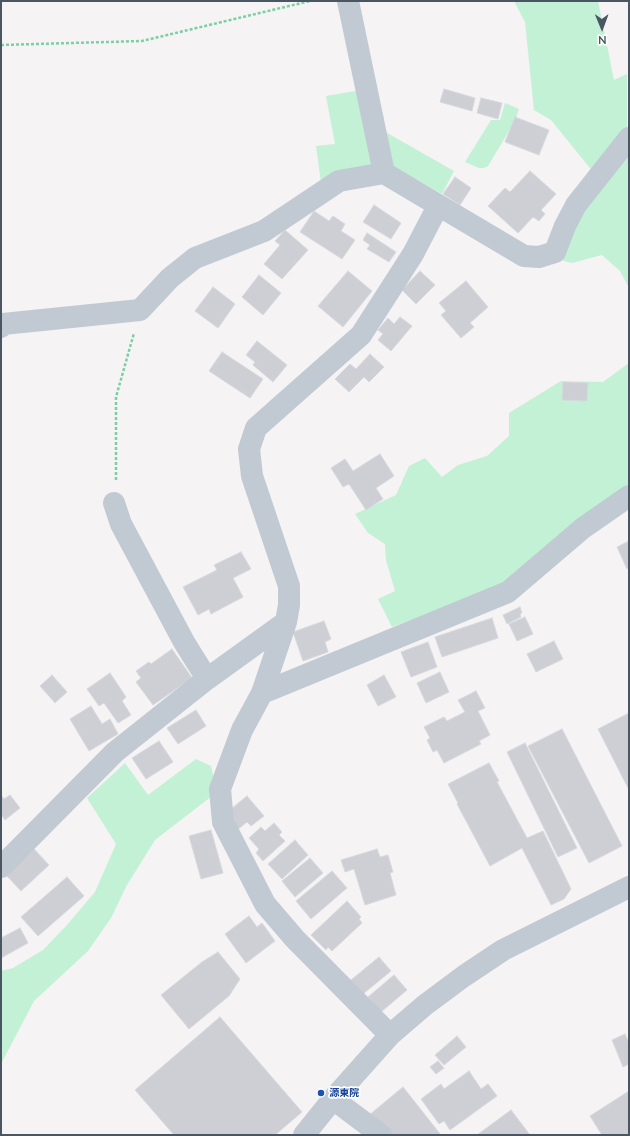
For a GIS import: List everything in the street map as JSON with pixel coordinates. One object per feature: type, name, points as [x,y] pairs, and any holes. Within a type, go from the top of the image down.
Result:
[{"type":"street","points":[[348,1],[384,173]]},
{"type":"street","points":[[1,327],[3,324],[140,310],[170,278],[195,258],[264,231],[339,181],[384,173],[524,256],[539,257],[555,252],[565,226],[576,204],[629,138]]},
{"type":"street","points":[[390,1035],[295,939],[265,904],[223,822],[220,789],[242,730],[262,693],[286,622],[289,605],[289,586],[252,476],[249,449],[256,428],[361,335],[414,254],[438,206]]},
{"type":"street","points":[[262,693],[508,592],[582,528],[629,496]]},
{"type":"street","points":[[114,503],[121,524],[184,642],[207,679]]},
{"type":"street","points":[[1,867],[115,752],[207,679],[286,622]]},
{"type":"street","points":[[304,1135],[334,1098],[390,1035],[425,1005],[458,980],[504,950],[629,887]]},
{"type":"street","points":[[334,1098],[381,1135]]},
{"type":"path","points":[[1,45],[142,41],[310,1]]},
{"type":"path","points":[[114,503],[116,496],[116,396],[140,310]]},
{"type":"green space","points":[[514,1],[598,1],[614,80],[627,74],[627,135],[594,173],[551,120],[534,110],[525,22]]},
{"type":"green space","points":[[361,90],[378,167],[321,183],[316,146],[335,144],[326,96]]},
{"type":"green space","points":[[505,103],[519,109],[515,121],[488,166],[479,168],[465,162],[491,120],[500,120]]},
{"type":"green space","points":[[382,130],[454,171],[442,194],[392,166]]},
{"type":"green space","points":[[629,148],[629,288],[620,271],[602,255],[572,263],[556,259],[568,233]]},
{"type":"green space","points":[[629,363],[629,488],[505,586],[392,627],[378,599],[395,591],[386,560],[385,544],[368,533],[355,514],[396,495],[409,466],[425,458],[442,477],[458,465],[487,456],[509,436],[509,413],[561,381],[603,382]]},
{"type":"green space","points":[[196,759],[211,766],[214,780],[212,796],[155,840],[127,885],[111,918],[88,951],[34,1001],[1,1064],[1,971],[13,968],[43,950],[67,925],[95,892],[116,844],[87,798],[125,763],[148,795]]},
{"type":"building","points":[[444,89],[475,98],[472,111],[440,102]]},
{"type":"building","points":[[481,98],[502,103],[498,119],[477,113]]},
{"type":"building","points":[[515,117],[549,130],[539,155],[505,142]]},
{"type":"building","points":[[530,171],[556,194],[541,210],[545,214],[539,221],[533,217],[518,233],[488,206],[505,188],[510,192]]},
{"type":"building","points":[[455,177],[471,188],[460,205],[443,194]]},
{"type":"building","points":[[374,205],[401,223],[391,239],[363,222]]},
{"type":"building","points":[[314,211],[329,221],[333,216],[345,224],[341,231],[355,240],[342,259],[300,232]]},
{"type":"building","points":[[285,230],[308,250],[282,279],[264,264],[280,245],[275,241]]},
{"type":"building","points":[[367,233],[396,252],[389,262],[367,249],[370,245],[363,240]]},
{"type":"building","points":[[348,271],[372,291],[343,327],[318,306]]},
{"type":"building","points":[[420,271],[435,285],[416,304],[402,290]]},
{"type":"building","points":[[259,275],[281,293],[263,315],[242,297]]},
{"type":"building","points":[[466,281],[488,307],[470,323],[474,327],[461,338],[441,315],[446,311],[439,303]]},
{"type":"building","points":[[213,287],[235,304],[218,328],[195,311]]},
{"type":"building","points":[[400,317],[412,326],[391,351],[378,340],[383,334],[378,330],[388,318],[394,324]]},
{"type":"building","points":[[257,341],[287,365],[273,382],[253,365],[255,362],[246,355]]},
{"type":"building","points":[[222,352],[263,379],[250,398],[209,371]]},
{"type":"building","points":[[370,354],[384,367],[369,382],[364,377],[349,392],[335,379],[350,364],[356,369]]},
{"type":"building","points":[[563,382],[588,383],[587,401],[562,400]]},
{"type":"building","points":[[380,454],[394,476],[376,488],[383,499],[366,510],[349,484],[343,487],[331,468],[345,459],[353,471]]},
{"type":"building","points":[[629,541],[629,568],[627,569],[617,547]]},
{"type":"building","points":[[241,552],[251,569],[233,578],[243,597],[211,614],[209,609],[198,615],[183,587],[217,570],[214,565]]},
{"type":"building","points":[[520,607],[522,613],[520,614],[521,617],[507,624],[503,615]]},
{"type":"building","points":[[525,617],[533,634],[517,641],[509,624]]},
{"type":"building","points":[[492,618],[498,638],[442,657],[435,637]]},
{"type":"building","points":[[324,621],[331,639],[325,642],[328,652],[303,661],[293,632]]},
{"type":"building","points":[[554,641],[563,659],[536,672],[527,654]]},
{"type":"building","points":[[428,642],[437,667],[411,677],[401,652]]},
{"type":"building","points":[[172,649],[192,678],[153,705],[136,682],[141,678],[136,671],[149,662],[151,664]]},
{"type":"building","points":[[440,672],[449,692],[426,703],[417,683]]},
{"type":"building","points":[[110,673],[126,697],[122,701],[131,715],[118,723],[104,703],[99,706],[87,689]]},
{"type":"building","points":[[52,675],[67,692],[55,703],[40,686]]},
{"type":"building","points":[[384,675],[396,697],[378,706],[367,685]]},
{"type":"building","points":[[476,691],[485,708],[478,711],[490,735],[479,741],[481,744],[444,763],[437,750],[433,752],[427,740],[430,738],[424,727],[444,717],[447,721],[465,712],[458,700]]},
{"type":"building","points":[[91,706],[102,724],[110,719],[118,734],[89,751],[70,719]]},
{"type":"building","points":[[196,710],[206,726],[178,744],[167,728]]},
{"type":"building","points":[[629,713],[629,790],[598,729]]},
{"type":"building","points":[[562,729],[622,846],[589,863],[528,746]]},
{"type":"building","points":[[159,741],[173,762],[146,779],[132,758]]},
{"type":"building","points":[[525,743],[577,848],[558,857],[507,752]]},
{"type":"building","points":[[489,763],[499,781],[497,782],[527,838],[543,831],[571,889],[564,899],[551,905],[522,848],[490,866],[448,784]]},
{"type":"building","points":[[1,795],[4,799],[10,795],[20,808],[5,820],[1,814]]},
{"type":"building","points":[[247,796],[264,816],[251,826],[247,822],[237,830],[231,824],[235,820],[230,815],[231,809]]},
{"type":"building","points":[[274,823],[282,832],[279,835],[285,841],[263,861],[256,853],[259,849],[249,838],[261,827],[265,831]]},
{"type":"building","points":[[211,830],[223,873],[201,879],[189,836]]},
{"type":"building","points":[[295,840],[308,855],[282,879],[268,864]]},
{"type":"building","points":[[34,849],[49,865],[21,891],[6,875]]},
{"type":"building","points":[[377,849],[380,857],[388,855],[393,872],[390,873],[396,895],[365,905],[354,869],[345,872],[341,860]]},
{"type":"building","points":[[310,858],[323,873],[295,897],[282,881]]},
{"type":"building","points":[[332,871],[347,888],[311,919],[296,901]]},
{"type":"building","points":[[67,877],[84,896],[38,936],[21,917]]},
{"type":"building","points":[[347,901],[361,917],[359,919],[362,923],[332,951],[328,947],[326,950],[311,935]]},
{"type":"building","points":[[249,916],[257,927],[262,923],[275,941],[246,963],[225,934]]},
{"type":"building","points":[[20,928],[28,943],[1,958],[1,938]]},
{"type":"building","points":[[218,952],[240,979],[229,996],[189,1029],[161,995],[202,962]]},
{"type":"building","points":[[379,957],[391,971],[363,994],[351,980]]},
{"type":"building","points":[[394,975],[407,990],[381,1012],[368,997]]},
{"type":"building","points":[[220,1017],[302,1112],[275,1135],[174,1135],[135,1090]]},
{"type":"building","points":[[625,1034],[629,1043],[629,1064],[623,1067],[612,1040]]},
{"type":"building","points":[[457,1036],[466,1047],[444,1065],[435,1055]]},
{"type":"building","points":[[438,1061],[444,1068],[436,1074],[430,1067]]},
{"type":"building","points":[[469,1071],[481,1089],[488,1084],[497,1096],[450,1130],[444,1121],[439,1124],[421,1099],[441,1084],[444,1089]]},
{"type":"building","points":[[403,1087],[441,1135],[390,1135],[368,1116]]},
{"type":"building","points":[[629,1091],[629,1133],[627,1135],[602,1135],[590,1116]]},
{"type":"building","points":[[511,1110],[530,1135],[477,1135]]},
{"type":"place","name":"源東院","points":[[321,1093]]}]
